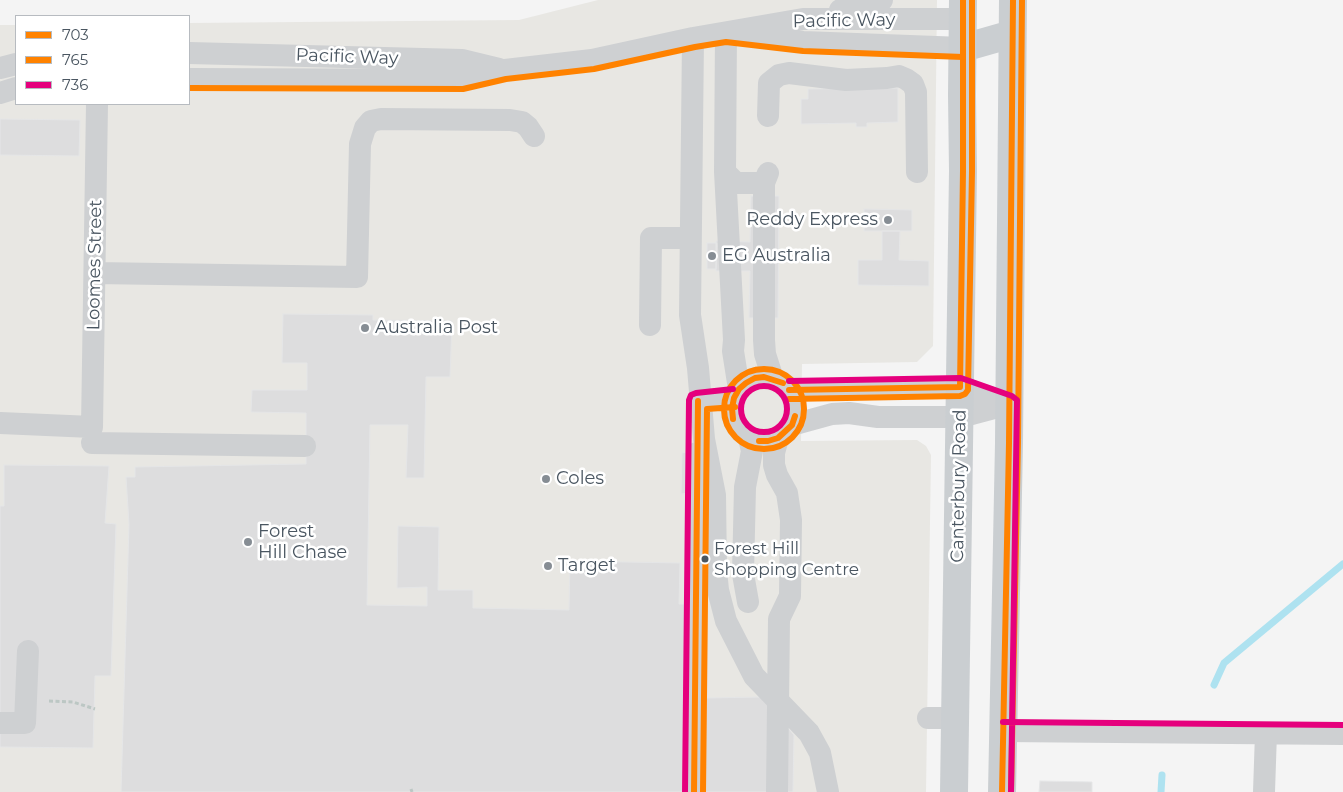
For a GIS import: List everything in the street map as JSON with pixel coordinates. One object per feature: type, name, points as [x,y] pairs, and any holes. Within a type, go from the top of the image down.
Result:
[{"type":"main road","points":[[1002,792],[1009,404],[1013,0]]},
{"type":"main road","points":[[963,10],[1012,34]]},
{"type":"main road","name":"Canterbury Road","points":[[954,792],[964,171],[963,10]]},
{"type":"main road","points":[[963,48],[1012,34]]},
{"type":"street","points":[[803,19],[882,0]]},
{"type":"street","name":"Pacific Way","points":[[190,79],[462,80],[505,70],[592,60],[693,38],[803,19],[963,10]]},
{"type":"street","points":[[726,33],[725,172],[736,394],[732,408],[733,418],[744,433],[752,451],[746,487],[743,574],[748,602]]},
{"type":"street","name":"Pacific Way","points":[[726,33],[803,42],[963,48]]},
{"type":"street","points":[[693,38],[690,315],[698,368],[704,439],[715,495],[718,590],[726,621],[754,676],[809,733],[820,754],[828,792]]},
{"type":"street","name":"Pacific Way","points":[[190,53],[462,60],[505,70]]},
{"type":"street","points":[[0,68],[15,64]]},
{"type":"street","points":[[768,116],[769,84],[779,75],[789,73],[846,80],[899,76],[906,78],[914,84],[916,92],[917,172]]},
{"type":"street","points":[[0,93],[15,88]]},
{"type":"street","name":"Loomes Street","points":[[92,435],[97,105]]},
{"type":"street","points":[[95,273],[357,277],[360,144],[365,128],[371,121],[381,119],[510,120],[522,122],[534,136]]},
{"type":"street","points":[[725,172],[736,183],[766,178],[765,354],[781,384],[794,398],[796,407],[774,453],[774,465],[787,493],[791,520],[790,596],[779,619],[777,792]]},
{"type":"street","points":[[650,325],[651,238],[690,238]]},
{"type":"street","points":[[698,411],[736,394],[746,383],[754,378],[764,377],[781,384],[960,387],[1009,404]]},
{"type":"street","points":[[698,411],[759,441],[768,441],[785,431],[832,414],[849,413],[878,417],[960,417],[1009,404]]},
{"type":"street","points":[[694,792],[698,411]]},
{"type":"street","points":[[0,423],[92,435],[306,446]]},
{"type":"street","points":[[695,601],[748,602],[784,608]]},
{"type":"street","points":[[0,724],[25,723],[28,651]]},
{"type":"street","points":[[928,718],[956,718]]},
{"type":"street","points":[[1003,731],[1343,734]]},
{"type":"street","points":[[1264,792],[1266,733]]},
{"type":"shaded area","points":[[598,0],[937,0],[933,346],[917,362],[802,364],[801,441],[917,440],[926,446],[931,455],[926,792],[0,792],[0,25],[15,25],[15,105],[190,105],[190,23],[519,20]]},
{"type":"building","points":[[898,88],[898,122],[867,123],[867,127],[856,127],[856,123],[801,124],[801,99],[808,99],[808,89]]},
{"type":"building","points":[[0,119],[80,120],[79,156],[0,155]]},
{"type":"building","points":[[751,196],[779,196],[778,318],[749,318],[750,271],[716,271],[716,241],[750,242]]},
{"type":"building","name":"Reddy Express","points":[[864,209],[912,210],[912,231],[864,231]]},
{"type":"building","points":[[882,231],[900,231],[899,260],[929,261],[929,286],[858,285],[858,260],[882,260]]},
{"type":"building","name":"EG Australia","points":[[707,243],[717,243],[716,269],[707,269]]},
{"type":"building","name":"Forest Hill Chase","points":[[283,314],[373,315],[373,320],[452,321],[450,377],[426,377],[424,478],[406,478],[408,425],[370,425],[367,605],[427,606],[427,587],[397,588],[398,526],[439,527],[438,590],[473,590],[473,608],[569,610],[570,561],[680,563],[679,604],[708,604],[707,698],[762,697],[794,735],[793,792],[121,792],[129,524],[126,477],[135,477],[135,467],[306,464],[306,413],[251,412],[252,390],[307,390],[307,363],[282,363]]},
{"type":"building","points":[[697,450],[696,492],[681,494],[682,453]]},
{"type":"building","points":[[4,465],[109,466],[105,523],[116,524],[111,676],[95,676],[93,748],[0,747],[0,506],[4,506]]},
{"type":"building","points":[[1040,781],[1092,782],[1092,792],[1039,792]]},
{"type":"waterway","points":[[1214,685],[1224,663],[1343,564]]},
{"type":"waterway","points":[[1161,792],[1162,775]]},
{"type":"transit line","name":"703","points":[[960,387],[963,0]]},
{"type":"transit line","name":"765","points":[[789,399],[960,396],[968,390],[972,171],[972,0]]},
{"type":"transit line","name":"703","points":[[1002,792],[1009,443],[1013,0]]},
{"type":"transit line","name":"765","points":[[1011,792],[1018,443],[1022,0]]},
{"type":"transit line","name":"765","points":[[190,88],[463,89],[506,79],[594,69],[726,42],[803,51],[963,57]]},
{"type":"transit line","name":"765","points":[[756,369],[772,369],[793,380],[804,401],[804,409],[804,417],[793,438],[772,449],[756,449],[742,443],[730,431],[724,417],[724,401],[730,387],[742,375],[756,369]]},
{"type":"transit line","name":"703","points":[[733,419],[732,408],[734,398],[739,389],[746,383],[755,378],[764,377],[783,383]]},
{"type":"transit line","name":"736","points":[[789,381],[961,378],[1012,396],[1017,400],[1011,792]]},
{"type":"transit line","name":"736","points":[[760,386],[768,386],[777,390],[783,396],[787,409],[783,422],[777,428],[768,432],[760,432],[751,428],[745,422],[741,413],[741,405],[745,396],[751,390],[760,386]]},
{"type":"transit line","name":"703","points":[[789,390],[960,387]]},
{"type":"transit line","name":"736","points":[[685,792],[689,400],[691,395],[696,393],[733,389]]},
{"type":"transit line","name":"703","points":[[694,792],[698,401]]},
{"type":"transit line","name":"765","points":[[703,792],[707,409],[735,407]]},
{"type":"transit line","name":"703","points":[[759,441],[778,438],[792,425],[795,416]]},
{"type":"transit line","name":"736","points":[[1003,722],[1343,725]]},
{"type":"place","name":"Reddy Express","points":[[888,220]]},
{"type":"place","name":"EG Australia","points":[[712,256]]},
{"type":"place","name":"Australia Post","points":[[365,328]]},
{"type":"place","name":"Coles","points":[[546,479]]},
{"type":"place","name":"Forest Hill Chase","points":[[248,542]]},
{"type":"place","name":"Forest Hill Shopping Centre","points":[[705,559]]},
{"type":"place","name":"Target","points":[[548,566]]}]
